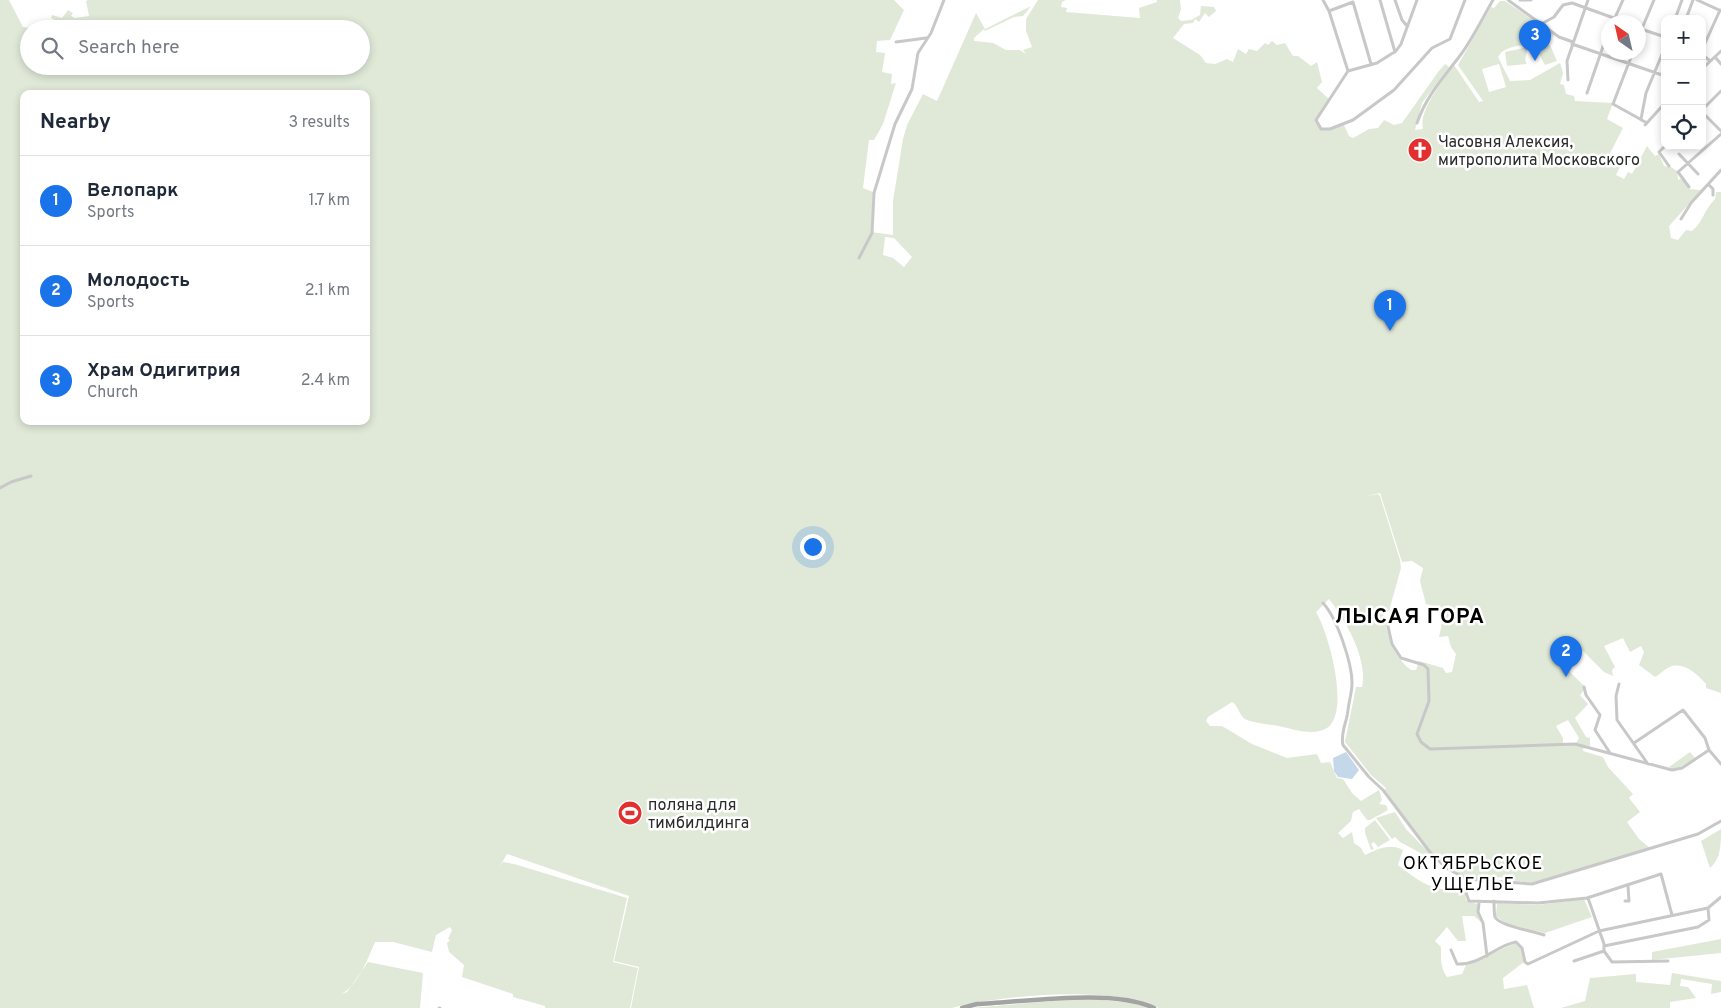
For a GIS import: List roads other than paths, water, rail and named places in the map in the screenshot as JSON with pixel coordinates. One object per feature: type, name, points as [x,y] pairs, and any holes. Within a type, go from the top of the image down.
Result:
[{"type":"main road","points":[[962,1008],[977,1004],[1103,998],[1143,1003],[1154,1008]]},
{"type":"street","points":[[859,258],[872,233],[874,192],[895,124],[912,89],[918,53],[929,36],[944,0]]},
{"type":"street","points":[[1323,0],[1329,11],[1348,71]]},
{"type":"street","points":[[1380,0],[1395,52]]},
{"type":"street","points":[[1395,0],[1402,20],[1407,26]]},
{"type":"street","points":[[1418,0],[1402,44],[1395,52],[1388,58],[1348,71],[1316,120],[1321,130],[1348,123],[1394,90],[1432,48],[1450,40],[1465,0]]},
{"type":"street","points":[[1417,123],[1424,104],[1438,82],[1460,56],[1493,0]]},
{"type":"street","points":[[1508,0],[1543,23],[1559,37],[1600,54],[1661,75]]},
{"type":"street","points":[[1520,0],[1531,0]]},
{"type":"street","points":[[1568,80],[1567,61],[1588,0]]},
{"type":"street","points":[[1617,15],[1623,0]]},
{"type":"street","points":[[1646,16],[1654,0]]},
{"type":"street","points":[[1676,15],[1682,0]]},
{"type":"street","points":[[1688,15],[1695,0],[1720,10],[1706,41]]},
{"type":"street","points":[[1329,11],[1353,2],[1371,64]]},
{"type":"street","points":[[1543,23],[1554,17],[1566,4],[1575,3],[1602,15]]},
{"type":"street","points":[[1646,30],[1661,36]]},
{"type":"street","points":[[896,42],[920,40],[929,36]]},
{"type":"street","points":[[1706,65],[1721,51]]},
{"type":"street","points":[[1587,93],[1600,54]]},
{"type":"street","points":[[1641,119],[1646,93],[1661,56]]},
{"type":"street","points":[[1715,57],[1721,64]]},
{"type":"street","points":[[1706,58],[1710,61]]},
{"type":"street","points":[[1631,60],[1613,104],[1641,119],[1646,124],[1663,105]]},
{"type":"street","points":[[1706,107],[1721,91]]},
{"type":"street","points":[[1689,187],[1678,172],[1721,132],[1706,115]]},
{"type":"street","points":[[1661,150],[1659,152],[1669,166]]},
{"type":"street","points":[[1679,154],[1698,174]]},
{"type":"street","points":[[1681,219],[1691,203],[1721,170]]},
{"type":"street","points":[[1709,185],[1713,189],[1713,194]]},
{"type":"street","points":[[0,488],[11,482],[31,476]]},
{"type":"street","points":[[1323,603],[1329,609],[1337,627],[1349,663],[1352,683],[1348,714],[1343,727],[1342,745],[1369,777],[1383,790],[1418,838],[1446,868],[1472,880],[1532,884],[1698,834],[1721,821]]},
{"type":"street","points":[[1388,622],[1392,644],[1401,658],[1424,665],[1428,670],[1429,701],[1417,734],[1424,746],[1440,750],[1568,743],[1672,770],[1677,770],[1709,750]]},
{"type":"street","points":[[1619,684],[1616,696],[1617,720],[1648,764]]},
{"type":"street","points":[[1584,687],[1586,695],[1600,715],[1595,730],[1610,753]]},
{"type":"street","points":[[1634,743],[1683,710],[1705,738],[1709,750],[1721,764]]},
{"type":"street","points":[[1472,880],[1466,896],[1469,902],[1538,903],[1588,898],[1661,874],[1672,915]]},
{"type":"street","points":[[1625,902],[1629,901],[1628,886]]},
{"type":"street","points":[[1451,950],[1457,964],[1465,964],[1516,942],[1522,948],[1525,962],[1528,964],[1599,931],[1708,908],[1721,897]]},
{"type":"street","points":[[1588,898],[1608,959],[1616,964],[1668,961]]},
{"type":"street","points":[[1494,901],[1495,916],[1499,922],[1506,926],[1519,927],[1544,935]]},
{"type":"street","points":[[1479,902],[1478,912],[1483,923],[1487,956]]},
{"type":"street","points":[[1574,961],[1604,949],[1700,926],[1709,920],[1708,908]]},
{"type":"water","points":[[1346,752],[1359,770],[1352,779],[1338,777],[1334,771],[1333,758]]},
{"type":"place","name":"Храм Одигитрия","points":[[1535,61]]},
{"type":"place","name":"Часовня Алексия, митрополита Московского","points":[[1420,150]]},
{"type":"place","name":"Велопарк","points":[[1390,331]]},
{"type":"place","name":"Молодость","points":[[1566,677]]},
{"type":"place","name":"поляна для тимбилдинга","points":[[630,813]]},
{"type":"district","name":"ЛЫСАЯ ГОРА","points":[[1410,616]]},
{"type":"district","name":"ОКТЯБРЬСКОЕ УЩЕЛЬЕ","points":[[1473,873]]}]
